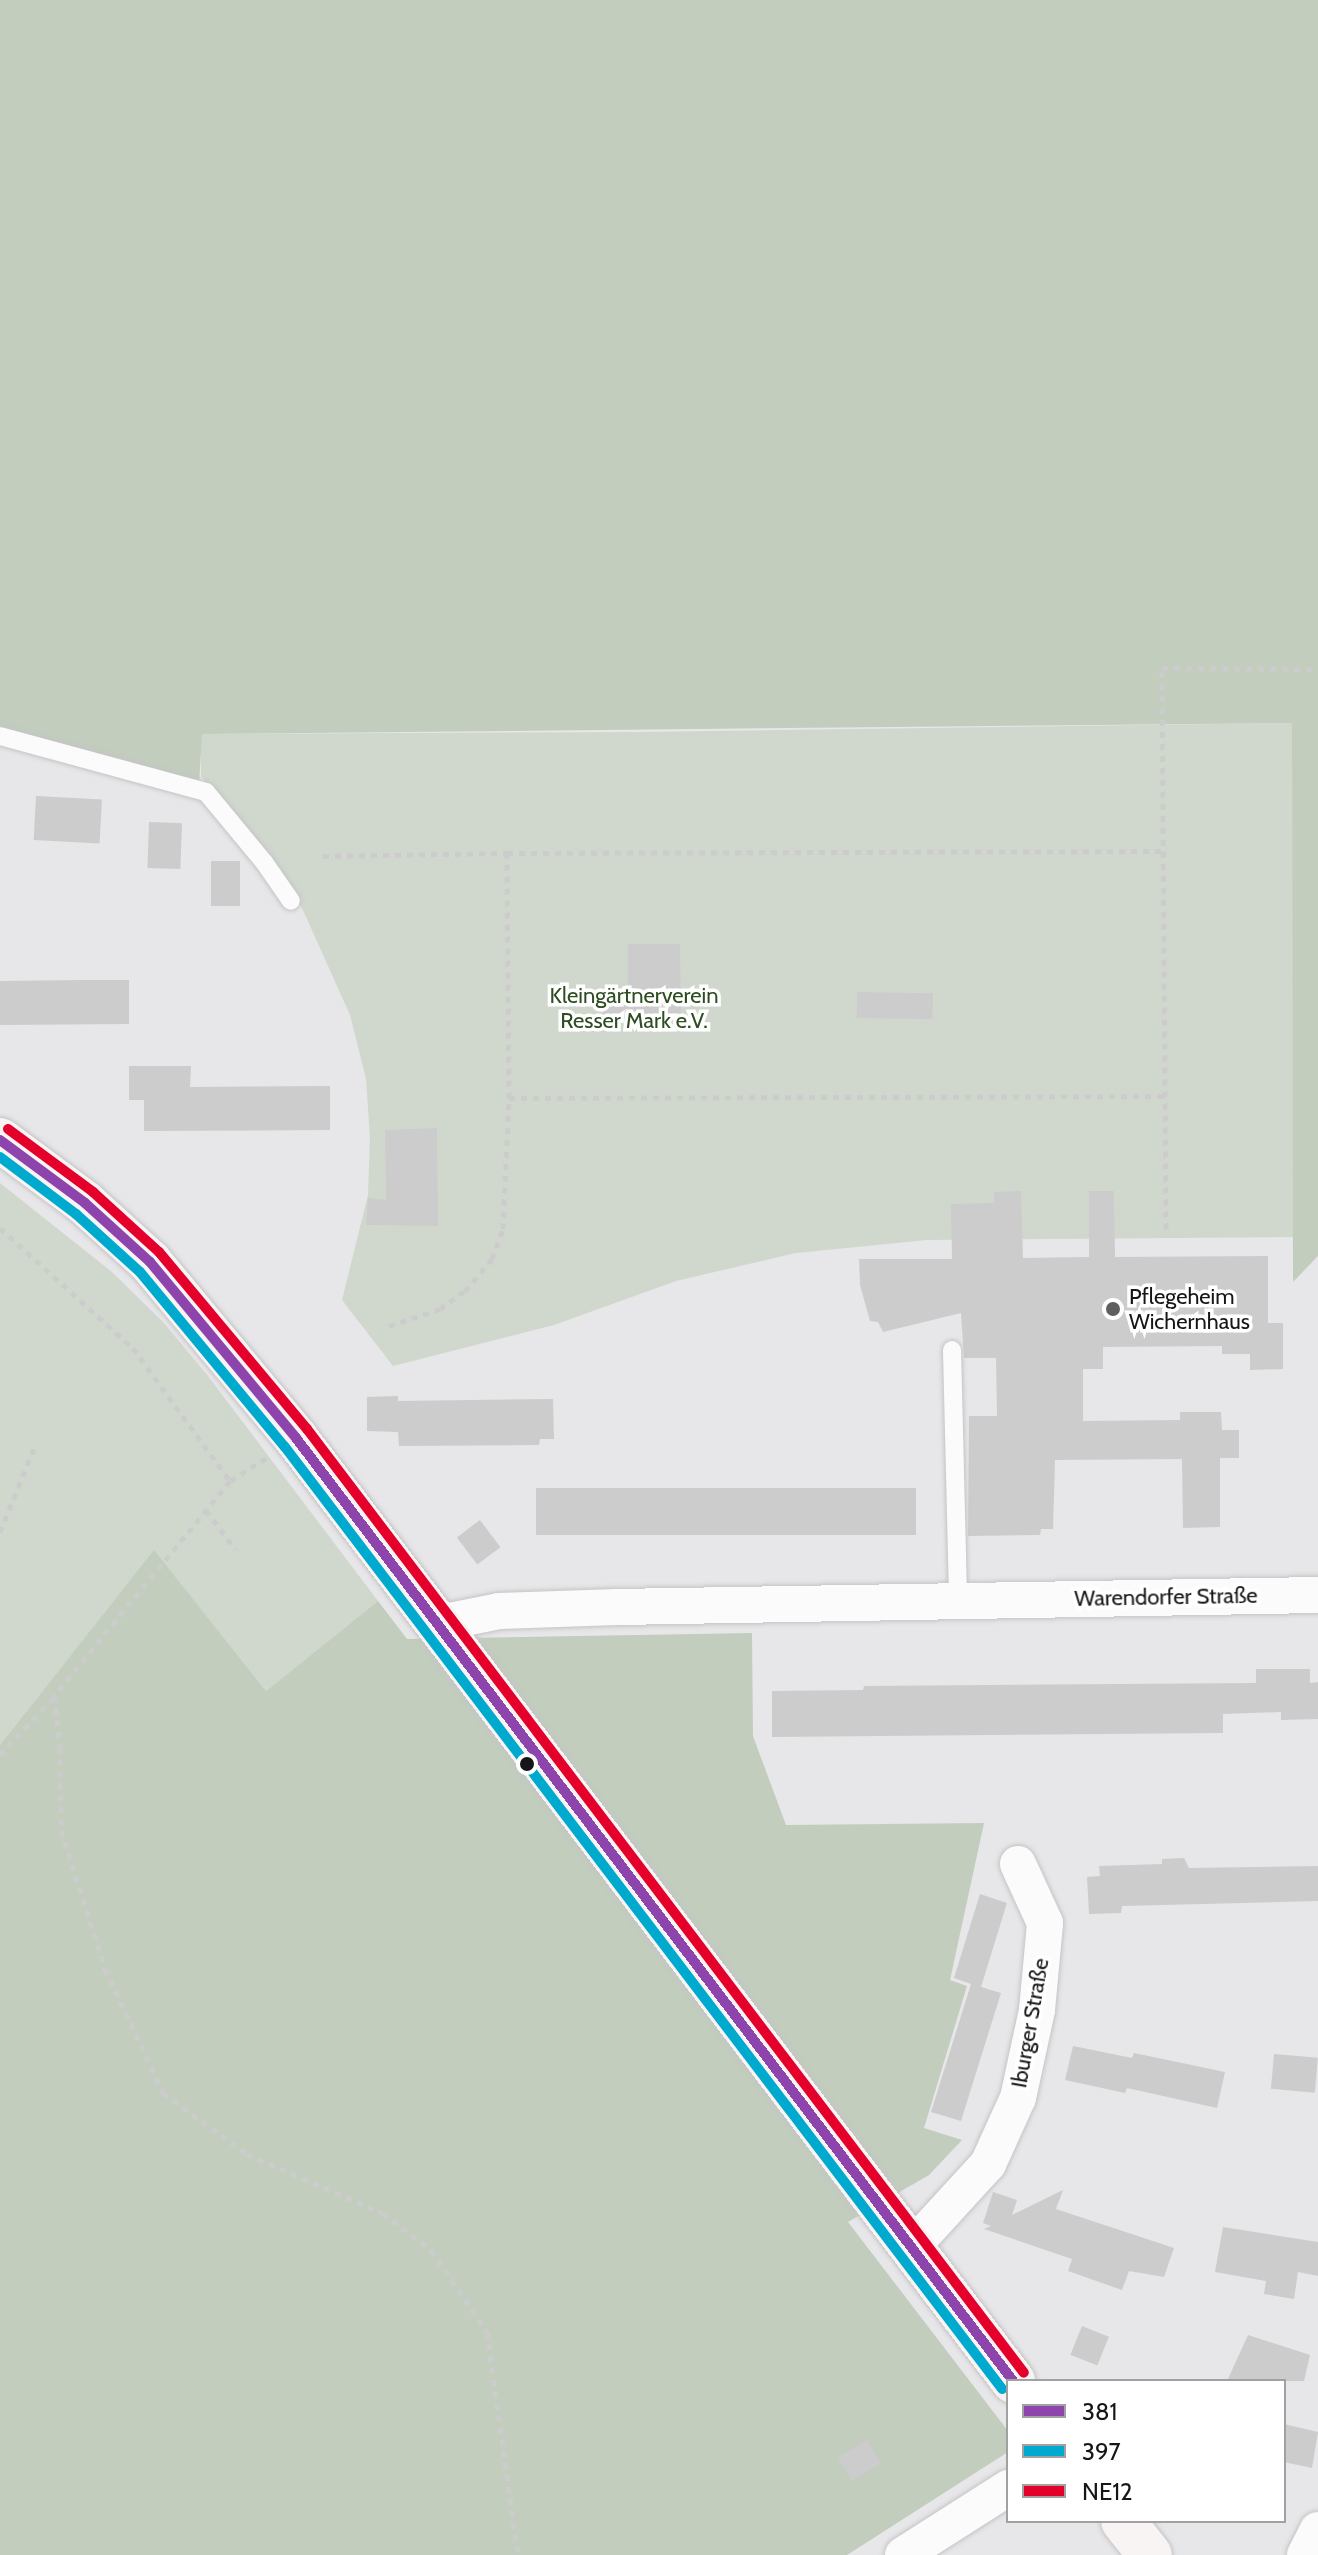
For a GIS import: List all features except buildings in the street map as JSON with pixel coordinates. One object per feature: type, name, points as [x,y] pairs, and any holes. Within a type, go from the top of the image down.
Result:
[{"type":"street","points":[[0,1140],[85,1203],[150,1262],[296,1438],[397,1572],[440,1623],[1011,2379]]},
{"type":"street","name":"Warendorfer Straße","points":[[440,1623],[499,1611],[1318,1595]]},
{"type":"street","name":"Iburger Straße","points":[[911,2248],[988,2164],[1018,2098],[1037,2010],[1045,1923],[1018,1864]]},
{"type":"street","points":[[903,2555],[1006,2489]]},
{"type":"street","points":[[1125,2523],[1150,2555]]},
{"type":"street","points":[[1305,2555],[1318,2530]]},
{"type":"lane","points":[[0,736],[206,792],[264,862],[291,901]]},
{"type":"lane","points":[[952,1350],[958,1601]]},
{"type":"path","points":[[1166,1229],[1162,668],[1318,669]]},
{"type":"path","points":[[323,856],[1163,851]]},
{"type":"path","points":[[389,1326],[440,1309],[465,1291],[492,1259],[503,1229],[509,1098],[507,853]]},
{"type":"path","points":[[509,1098],[1163,1096]]},
{"type":"path","points":[[0,1228],[133,1348],[230,1481]]},
{"type":"path","points":[[0,1755],[54,1696],[230,1481],[296,1438]]},
{"type":"path","points":[[0,1532],[35,1446]]},
{"type":"path","points":[[206,1510],[235,1549]]},
{"type":"path","points":[[54,1696],[60,1747],[61,1830],[105,1969],[163,2093],[247,2154],[383,2213],[431,2250],[487,2332],[518,2555]]},
{"type":"green space","points":[[0,0],[1318,0],[1318,1256],[1293,1282],[1292,723],[202,734],[199,786],[0,730]]},
{"type":"green space","name":"Kleingärtnerverein Resser Mark e.V.","points":[[1292,723],[1294,1237],[927,1240],[796,1253],[676,1281],[554,1325],[393,1366],[342,1300],[368,1195],[370,1138],[366,1079],[350,1015],[302,908],[201,776],[201,734],[641,732]]},
{"type":"green space","points":[[0,1183],[112,1272],[163,1322],[208,1376],[378,1601],[266,1691],[154,1551],[0,1745]]},
{"type":"green space","points":[[154,1550],[266,1691],[378,1601],[407,1639],[752,1633],[753,1736],[786,1825],[984,1823],[950,1980],[967,1986],[924,2128],[962,2140],[929,2175],[848,2222],[1006,2428],[1006,2453],[847,2555],[0,2555],[0,1745]]},
{"type":"transit line","name":"NE12","points":[[8,1129],[93,1192],[159,1252],[307,1429],[1024,2373]]},
{"type":"transit line","name":"381","points":[[0,1140],[85,1203],[150,1262],[296,1438],[1011,2379]]},
{"type":"transit line","name":"397","points":[[0,1157],[76,1214],[140,1272],[285,1447],[1002,2389]]},
{"type":"place","name":"Pflegeheim Wichernhaus","points":[[1113,1309]]}]
